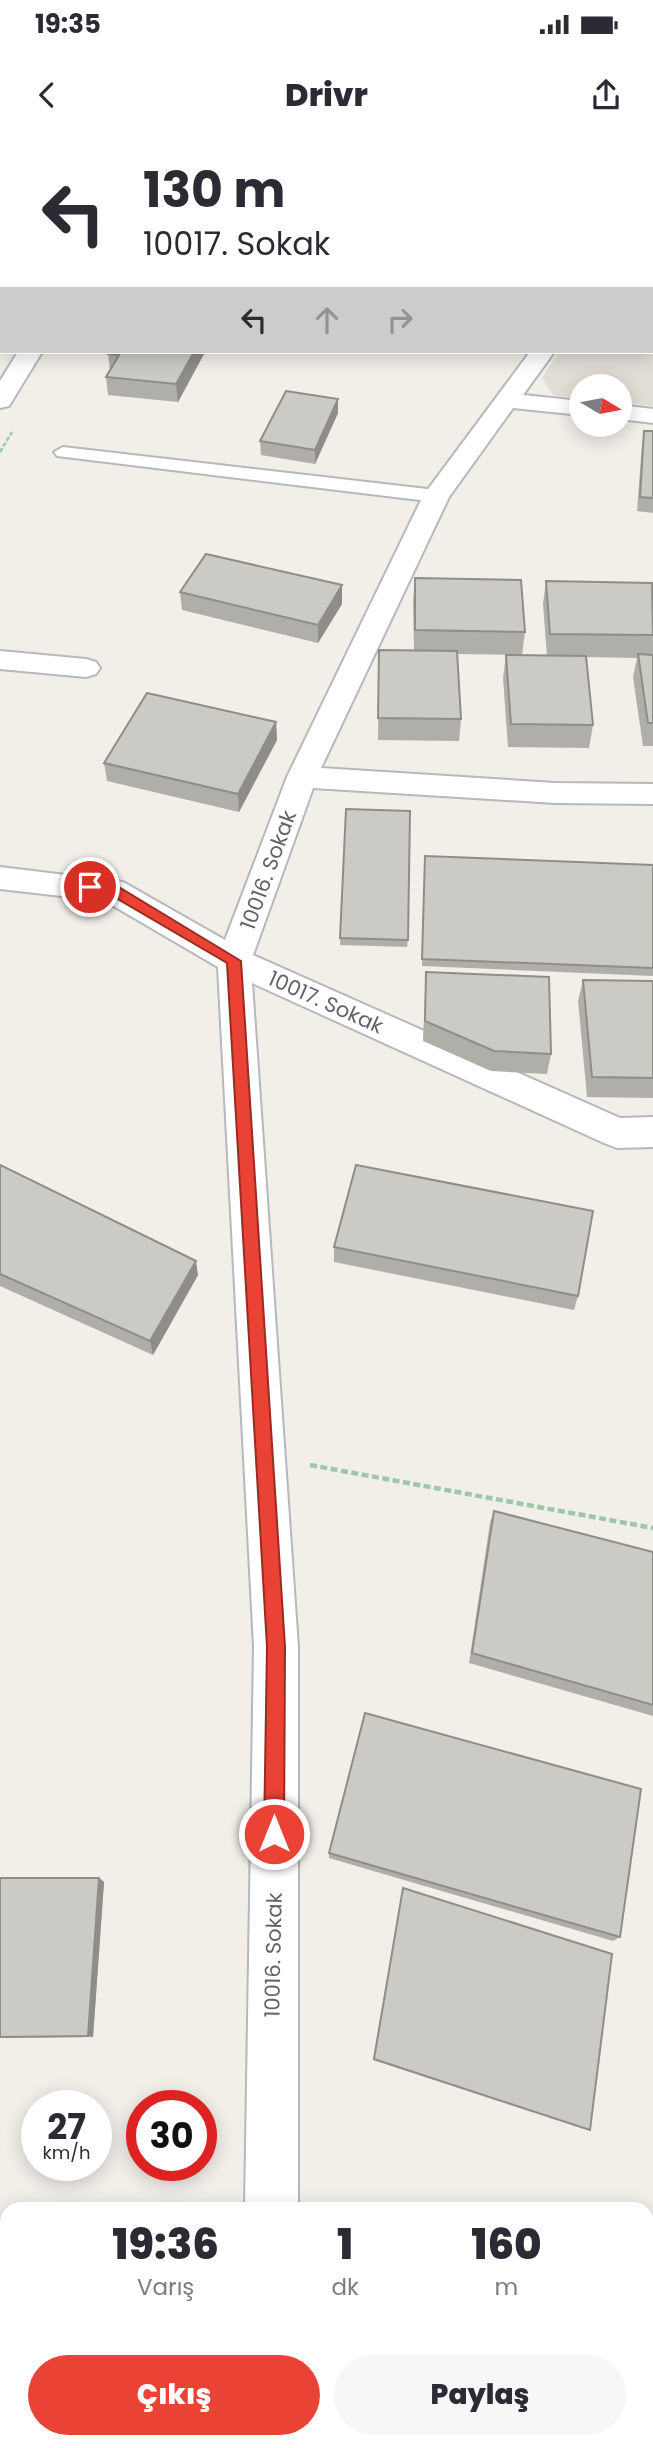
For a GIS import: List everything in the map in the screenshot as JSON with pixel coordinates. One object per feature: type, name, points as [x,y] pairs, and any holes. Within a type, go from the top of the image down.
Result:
[{"type":"street","points":[[0,401],[29,354]]},
{"type":"street","name":"10016. Sokak","points":[[271,2202],[276,1647],[234,961],[302,777],[436,496],[540,354]]},
{"type":"street","points":[[506,400],[569,407]]},
{"type":"street","points":[[632,413],[653,416]]},
{"type":"street","points":[[0,660],[86,668]]},
{"type":"street","points":[[302,777],[555,793],[653,794]]},
{"type":"street","name":"10017. Sokak","points":[[0,878],[112,890],[234,961],[617,1133],[653,1132]]},
{"type":"lane","points":[[63,453],[436,496]]},
{"type":"path","points":[[264,1457],[653,1528]]},
{"type":"shaded area","points":[[558,354],[653,354],[653,406],[632,403],[632,374],[569,374],[569,397],[553,395],[542,378]]},
{"type":"building","points":[[108,354],[193,354],[176,384],[106,377],[119,355]]},
{"type":"building","points":[[286,391],[338,399],[315,450],[260,441]]},
{"type":"building","points":[[644,431],[653,431],[653,498],[640,497]]},
{"type":"building","points":[[206,554],[342,585],[318,625],[180,592]]},
{"type":"building","points":[[415,578],[521,580],[525,632],[415,630]]},
{"type":"building","points":[[546,581],[652,583],[653,635],[550,634]]},
{"type":"building","points":[[379,650],[457,651],[461,719],[378,718]]},
{"type":"building","points":[[638,654],[653,655],[653,723],[648,723]]},
{"type":"building","points":[[506,655],[586,656],[593,725],[511,724]]},
{"type":"building","points":[[147,693],[276,722],[238,794],[104,763]]},
{"type":"building","points":[[346,809],[410,811],[408,940],[340,938]]},
{"type":"building","points":[[425,856],[653,865],[653,968],[422,959]]},
{"type":"building","points":[[426,972],[549,977],[551,1054],[494,1051],[425,1021]]},
{"type":"building","points":[[583,980],[653,981],[653,1078],[592,1077]]},
{"type":"building","points":[[0,1165],[196,1261],[150,1341],[0,1274]]},
{"type":"building","points":[[356,1165],[593,1211],[578,1296],[334,1247]]},
{"type":"building","points":[[494,1511],[653,1552],[653,1705],[472,1653]]},
{"type":"building","points":[[365,1713],[641,1789],[620,1937],[329,1853]]},
{"type":"building","points":[[0,1878],[99,1878],[88,2036],[0,2037]]},
{"type":"building","points":[[403,1888],[612,1954],[590,2130],[374,2059]]},
{"type":"route","points":[[90,887],[112,890],[234,961],[276,1647],[274,1834]]}]
